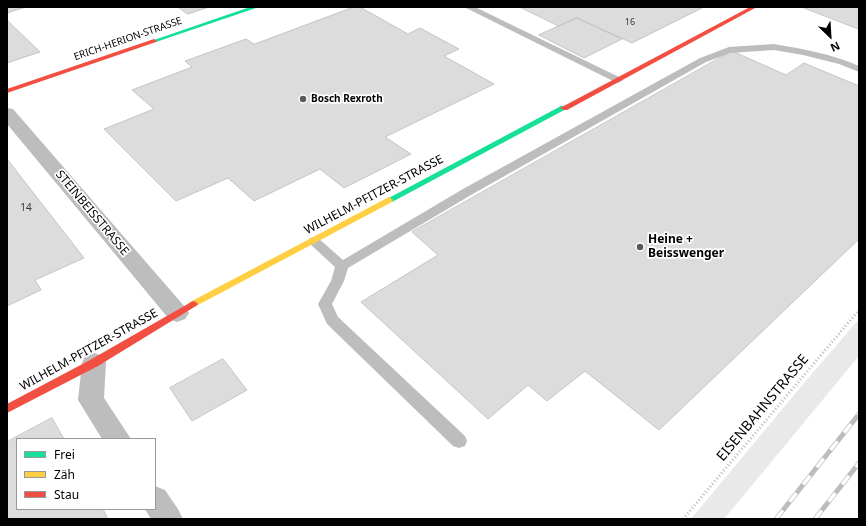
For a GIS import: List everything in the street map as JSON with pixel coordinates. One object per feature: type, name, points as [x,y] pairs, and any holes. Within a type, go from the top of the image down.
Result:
[{"type":"street","name":"ERICH-HERION-STRASSE","points":[[7,92],[256,7]]},
{"type":"street","name":"WILHELM-PFITZER-STRASSE","points":[[7,409],[94,363],[177,313],[754,7]]},
{"type":"street","name":"STEINBEISSTRASSE","points":[[7,113],[177,313]]},
{"type":"street","points":[[94,363],[91,400],[115,438]]},
{"type":"street","points":[[156,501],[168,519]]},
{"type":"lane","points":[[468,7],[618,80]]},
{"type":"lane","points":[[342,266],[467,192],[703,60],[722,52],[730,50],[774,47],[804,52],[842,62],[859,69]]},
{"type":"lane","points":[[314,241],[342,266]]},
{"type":"lane","points":[[342,266],[341,276],[331,291],[325,304],[332,320],[460,441]]},
{"type":"path","name":"EISENBAHNSTRASSE","points":[[683,519],[859,310]]},
{"type":"shaded area","points":[[859,319],[859,356],[724,519],[691,519],[804,383]]},
{"type":"building","points":[[7,7],[26,7],[7,13]]},
{"type":"building","points":[[178,7],[209,7],[188,14]]},
{"type":"building","name":"Bosch Rexroth","points":[[354,7],[360,7],[408,34],[420,28],[459,49],[444,56],[494,84],[385,137],[411,154],[344,188],[320,169],[254,201],[228,178],[176,201],[104,129],[154,109],[132,90],[192,67],[185,61],[246,39],[254,44]]},
{"type":"building","points":[[520,7],[704,7],[632,43],[577,18],[559,26]]},
{"type":"building","points":[[802,7],[859,7],[859,29]]},
{"type":"building","points":[[577,18],[622,39],[584,58],[539,35]]},
{"type":"building","points":[[7,20],[40,52],[7,63]]},
{"type":"building","name":"Heine + Beisswenger","points":[[732,51],[786,75],[804,63],[859,86],[859,239],[659,430],[585,371],[547,401],[528,385],[488,419],[361,302],[438,255],[412,232]]},
{"type":"building","points":[[7,159],[84,258],[35,280],[41,290],[7,306]]},
{"type":"building","points":[[223,359],[247,390],[192,421],[170,388]]},
{"type":"building","points":[[52,418],[63,438],[16,438],[16,510],[104,510],[108,519],[7,519],[7,442]]},
{"type":"railway","points":[[776,519],[859,414]]},
{"type":"railway","points":[[815,519],[859,463]]},
{"type":"traffic: fast","points":[[154,41],[256,7]]},
{"type":"traffic: fast","points":[[389,200],[564,108]]},
{"type":"traffic: slow","points":[[193,304],[389,200]]},
{"type":"traffic: jam","points":[[564,108],[754,7]]},
{"type":"traffic: jam","points":[[7,91],[154,41]]},
{"type":"traffic: jam","points":[[7,409],[94,363],[193,304]]},
{"type":"place","name":"Bosch Rexroth","points":[[303,99]]},
{"type":"place","name":"Heine + Beisswenger","points":[[640,247]]}]
